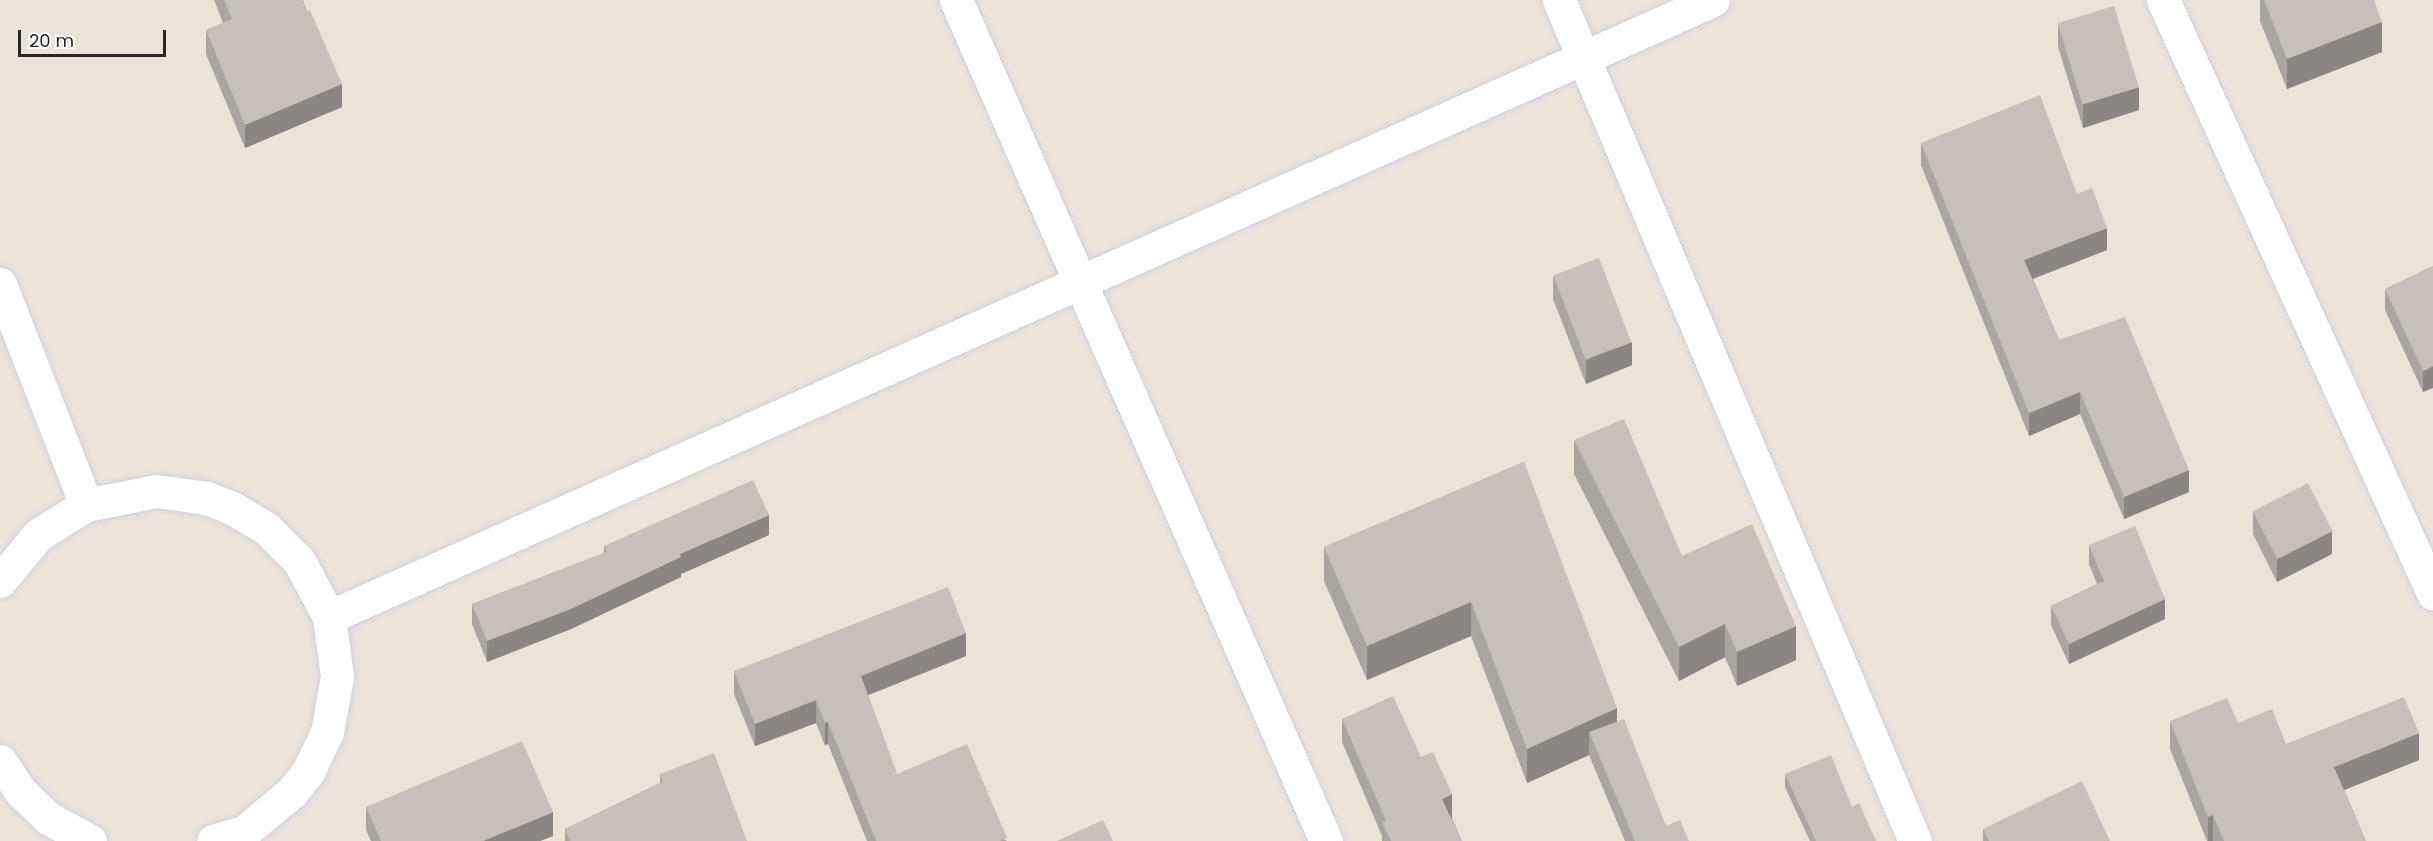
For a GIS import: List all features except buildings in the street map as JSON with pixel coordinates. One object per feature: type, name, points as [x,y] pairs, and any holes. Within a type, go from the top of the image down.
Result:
[{"type":"street","points":[[956,0],[1078,283],[1326,841]]},
{"type":"street","points":[[1559,0],[1915,841]]},
{"type":"street","points":[[329,617],[1713,0]]},
{"type":"street","points":[[2163,0],[2433,593]]},
{"type":"street","points":[[0,284],[86,505]]},
{"type":"street","points":[[0,581],[38,535],[86,505],[156,491],[207,498],[234,509],[266,528],[299,561],[329,617],[337,677],[327,732],[308,772],[292,792],[246,836],[213,841]]},
{"type":"street","points":[[0,761],[21,792],[48,818],[90,841]]}]
